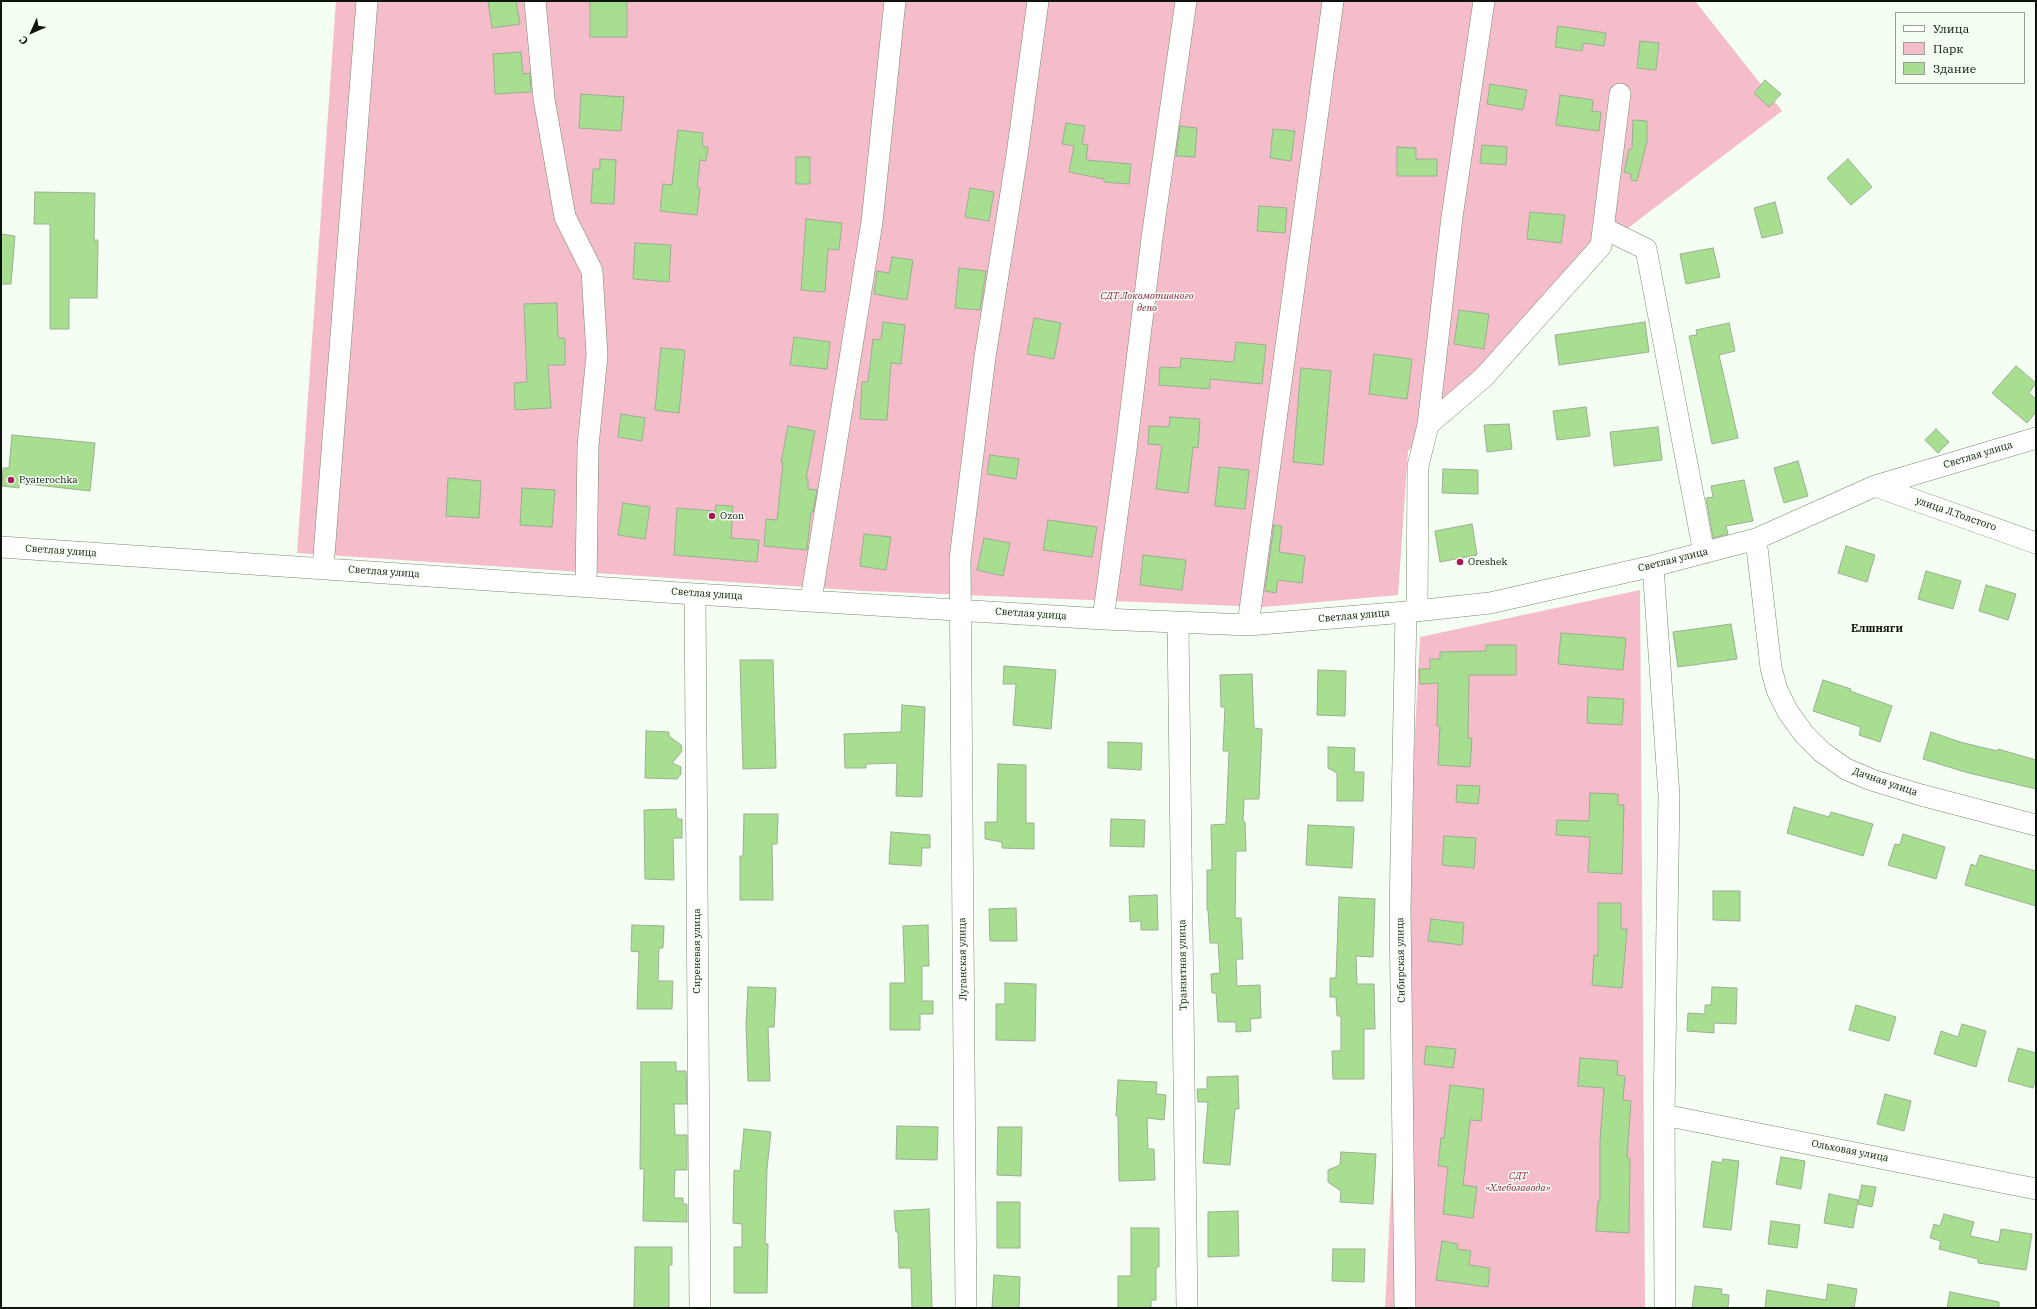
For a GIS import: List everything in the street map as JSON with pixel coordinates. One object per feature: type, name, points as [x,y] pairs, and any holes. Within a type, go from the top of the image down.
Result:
[{"type":"street","points":[[323,568],[367,1]]},
{"type":"street","points":[[535,1],[544,99],[565,218],[592,271],[597,355],[588,446],[586,585]]},
{"type":"street","points":[[811,600],[872,222],[895,1]]},
{"type":"street","name":"Луганская улица","points":[[966,1308],[959,610],[960,559],[985,357],[1017,155],[1038,1]]},
{"type":"street","points":[[1103,619],[1126,450],[1152,238],[1186,1]]},
{"type":"street","points":[[1248,625],[1333,1]]},
{"type":"street","name":"Сибирская улица","points":[[1405,1308],[1400,909],[1418,466],[1428,425],[1452,217],[1484,1]]},
{"type":"street","points":[[1428,425],[1484,376],[1601,246],[1620,94]]},
{"type":"street","points":[[1603,228],[1646,249],[1704,552]]},
{"type":"street","name":"Светлая улица","points":[[1,547],[586,585],[695,594],[1103,619],[1248,625],[1490,603],[1653,566],[1756,539],[1875,486],[2036,438]]},
{"type":"street","name":"улица Л.Толстого","points":[[1875,486],[2036,543]]},
{"type":"street","name":"Дачная улица","points":[[1756,539],[1771,668],[1778,690],[1788,712],[1804,734],[1822,752],[1846,769],[1872,780],[1921,795],[2036,825]]},
{"type":"street","points":[[1653,566],[1669,795],[1664,1115],[1665,1308]]},
{"type":"street","name":"Сиреневая улица","points":[[695,594],[700,1308]]},
{"type":"street","name":"Транзитная улица","points":[[1178,623],[1187,1308]]},
{"type":"street","name":"Ольховая улица","points":[[1664,1115],[2036,1189]]},
{"type":"green space","name":"СДТ Локомотивного депо","points":[[336,1],[1695,1],[1782,111],[1628,228],[1408,451],[1398,595],[1264,607],[864,591],[297,553]]},
{"type":"green space","name":"СДТ «Хлебозавода»","points":[[1640,590],[1645,1308],[1385,1308],[1420,637]]},
{"type":"building","points":[[488,1],[516,1],[520,24],[492,28]]},
{"type":"building","points":[[590,1],[627,1],[627,37],[590,37]]},
{"type":"building","points":[[1558,26],[1606,33],[1604,46],[1583,43],[1582,51],[1555,47]]},
{"type":"building","points":[[1640,41],[1659,43],[1656,70],[1637,68]]},
{"type":"building","points":[[521,52],[523,74],[530,73],[531,92],[495,94],[493,54]]},
{"type":"building","points":[[1765,80],[1781,94],[1769,107],[1754,93]]},
{"type":"building","points":[[1490,84],[1527,90],[1523,110],[1487,104]]},
{"type":"building","points":[[581,94],[624,97],[621,131],[579,128]]},
{"type":"building","points":[[1560,95],[1593,100],[1592,111],[1601,112],[1599,131],[1556,125]]},
{"type":"building","points":[[1633,120],[1647,121],[1647,141],[1637,181],[1631,180],[1631,174],[1624,172],[1629,149],[1632,149]]},
{"type":"building","points":[[1066,123],[1085,126],[1082,144],[1088,145],[1086,160],[1131,164],[1129,184],[1104,182],[1104,179],[1069,172],[1074,146],[1062,144]]},
{"type":"building","points":[[1180,126],[1197,128],[1195,157],[1176,156]]},
{"type":"building","points":[[1273,129],[1295,131],[1291,161],[1270,158]]},
{"type":"building","points":[[678,130],[703,133],[702,146],[708,147],[706,161],[700,160],[697,188],[700,188],[697,215],[660,211],[663,184],[672,185]]},
{"type":"building","points":[[1482,145],[1507,147],[1506,165],[1480,163]]},
{"type":"building","points":[[1397,147],[1416,148],[1416,159],[1437,159],[1437,176],[1397,176]]},
{"type":"building","points":[[796,157],[810,157],[810,184],[796,184]]},
{"type":"building","points":[[600,159],[616,160],[614,204],[591,203],[593,169],[600,169]]},
{"type":"building","points":[[1848,159],[1872,187],[1851,205],[1827,178]]},
{"type":"building","points":[[970,188],[994,192],[989,221],[965,217]]},
{"type":"building","points":[[35,192],[95,193],[94,240],[98,240],[97,298],[69,298],[69,329],[50,329],[50,224],[34,224]]},
{"type":"building","points":[[1775,202],[1783,233],[1762,238],[1754,208]]},
{"type":"building","points":[[1259,206],[1287,208],[1285,233],[1257,231]]},
{"type":"building","points":[[1530,212],[1565,215],[1561,243],[1527,239]]},
{"type":"building","points":[[806,219],[842,223],[839,250],[828,249],[825,292],[801,290]]},
{"type":"building","points":[[1,234],[15,236],[11,284],[1,284]]},
{"type":"building","points":[[635,243],[671,245],[669,282],[633,279]]},
{"type":"building","points":[[1713,248],[1720,277],[1686,284],[1680,254]]},
{"type":"building","points":[[892,257],[913,260],[907,300],[874,294],[877,271],[889,273]]},
{"type":"building","points":[[959,268],[986,271],[980,310],[955,308]]},
{"type":"building","points":[[557,303],[558,338],[565,338],[565,365],[548,365],[551,408],[515,410],[514,383],[527,382],[524,304]]},
{"type":"building","points":[[1459,310],[1489,314],[1484,349],[1454,344]]},
{"type":"building","points":[[1034,318],[1061,323],[1054,359],[1027,354]]},
{"type":"building","points":[[883,322],[905,325],[901,364],[891,363],[887,420],[860,419],[862,382],[868,382],[873,339],[881,340]]},
{"type":"building","points":[[1645,322],[1649,352],[1559,365],[1555,335]]},
{"type":"building","points":[[1729,323],[1735,351],[1719,355],[1738,438],[1712,444],[1689,336],[1697,335],[1696,330]]},
{"type":"building","points":[[794,337],[830,342],[827,369],[790,365]]},
{"type":"building","points":[[1236,342],[1266,345],[1262,384],[1210,379],[1210,389],[1159,385],[1160,367],[1180,368],[1181,358],[1234,362]]},
{"type":"building","points":[[661,348],[685,350],[679,413],[655,410]]},
{"type":"building","points":[[1374,354],[1412,359],[1407,399],[1369,394]]},
{"type":"building","points":[[2016,366],[2036,383],[2029,393],[2036,399],[2036,412],[2027,423],[1992,393]]},
{"type":"building","points":[[1301,368],[1331,371],[1323,465],[1293,462]]},
{"type":"building","points":[[1586,407],[1590,436],[1557,440],[1553,411]]},
{"type":"building","points":[[621,414],[645,418],[642,441],[618,437]]},
{"type":"building","points":[[1170,417],[1200,419],[1198,448],[1193,447],[1188,493],[1156,489],[1162,445],[1148,444],[1149,426],[1169,427]]},
{"type":"building","points":[[1509,424],[1512,449],[1487,452],[1484,425]]},
{"type":"building","points":[[788,426],[815,431],[806,479],[808,479],[808,489],[817,490],[813,512],[811,512],[807,550],[764,546],[766,519],[777,520],[783,462],[781,462]]},
{"type":"building","points":[[1658,427],[1662,460],[1614,466],[1610,432]]},
{"type":"building","points":[[1936,429],[1949,442],[1938,453],[1925,440]]},
{"type":"building","points":[[12,435],[95,443],[90,491],[19,483],[19,488],[2,486],[3,468],[9,468]]},
{"type":"building","points":[[990,455],[1019,459],[1016,479],[987,474]]},
{"type":"building","points":[[1798,461],[1808,496],[1784,503],[1774,468]]},
{"type":"building","points":[[1219,467],[1249,470],[1245,509],[1215,506]]},
{"type":"building","points":[[1443,469],[1478,470],[1478,494],[1442,493]]},
{"type":"building","points":[[448,478],[481,481],[479,518],[446,516]]},
{"type":"building","points":[[1744,480],[1753,521],[1726,526],[1728,534],[1713,538],[1706,498],[1713,497],[1711,486]]},
{"type":"building","points":[[522,488],[555,490],[552,527],[520,525]]},
{"type":"building","points":[[623,503],[650,507],[645,539],[618,535]]},
{"type":"building","points":[[716,505],[733,506],[731,538],[759,540],[757,562],[674,555],[677,508],[715,511]]},
{"type":"building","points":[[1048,520],[1097,527],[1092,557],[1043,550]]},
{"type":"building","points":[[1472,524],[1477,555],[1440,562],[1435,531]]},
{"type":"building","points":[[1274,525],[1282,526],[1279,552],[1305,556],[1302,583],[1278,580],[1276,593],[1265,591]]},
{"type":"building","points":[[864,534],[891,537],[886,570],[860,566]]},
{"type":"building","points":[[984,538],[1010,543],[1003,576],[977,570]]},
{"type":"building","points":[[1846,546],[1875,555],[1867,582],[1838,573]]},
{"type":"building","points":[[1143,555],[1186,560],[1182,590],[1140,585]]},
{"type":"building","points":[[1926,571],[1961,581],[1953,609],[1918,599]]},
{"type":"building","points":[[1986,585],[2016,594],[2008,620],[1979,611]]},
{"type":"building","points":[[1731,624],[1737,659],[1678,667],[1673,632]]},
{"type":"building","points":[[1561,633],[1626,638],[1623,670],[1558,664]]},
{"type":"building","points":[[1486,645],[1516,645],[1516,675],[1469,675],[1468,738],[1472,738],[1470,767],[1438,765],[1440,726],[1437,726],[1438,683],[1420,684],[1419,669],[1430,669],[1430,659],[1440,659],[1440,652],[1486,651]]},
{"type":"building","points":[[740,660],[773,660],[776,768],[743,769]]},
{"type":"building","points":[[1004,666],[1056,670],[1051,729],[1013,725],[1016,684],[1003,684]]},
{"type":"building","points":[[1318,670],[1346,671],[1345,716],[1317,715]]},
{"type":"building","points":[[1252,674],[1254,728],[1262,729],[1259,799],[1244,799],[1243,821],[1245,822],[1246,851],[1236,851],[1235,918],[1241,918],[1243,959],[1236,959],[1237,986],[1260,985],[1261,1018],[1250,1019],[1251,1031],[1236,1032],[1236,1022],[1218,1022],[1216,993],[1212,993],[1211,974],[1220,973],[1218,943],[1210,943],[1207,910],[1207,870],[1212,870],[1211,825],[1226,824],[1229,751],[1223,751],[1225,707],[1221,707],[1220,675]]},
{"type":"building","points":[[1823,680],[1851,689],[1850,691],[1892,706],[1880,742],[1859,735],[1861,727],[1813,711]]},
{"type":"building","points":[[1588,697],[1624,699],[1622,725],[1587,723]]},
{"type":"building","points":[[902,705],[925,707],[922,797],[896,796],[897,763],[866,764],[866,768],[845,768],[844,734],[901,732]]},
{"type":"building","points":[[646,731],[669,732],[669,736],[681,745],[682,751],[672,763],[681,767],[681,774],[677,779],[645,778]]},
{"type":"building","points":[[1931,732],[1960,742],[1997,751],[1998,749],[2036,760],[2036,789],[1965,772],[1923,759]]},
{"type":"building","points":[[1108,742],[1142,743],[1141,770],[1108,768]]},
{"type":"building","points":[[1328,747],[1355,748],[1354,772],[1364,772],[1363,801],[1337,801],[1337,773],[1328,768]]},
{"type":"building","points":[[998,764],[1026,765],[1026,823],[1034,823],[1034,849],[1002,848],[1002,842],[985,839],[985,822],[997,822]]},
{"type":"building","points":[[1457,785],[1480,786],[1478,804],[1456,802]]},
{"type":"building","points":[[1590,793],[1618,794],[1618,805],[1624,805],[1622,874],[1588,872],[1590,837],[1556,835],[1557,820],[1589,821]]},
{"type":"building","points":[[1794,807],[1829,817],[1831,812],[1873,824],[1863,856],[1787,833]]},
{"type":"building","points":[[676,809],[677,819],[682,819],[682,838],[673,838],[674,880],[645,879],[644,810]]},
{"type":"building","points":[[744,814],[778,814],[777,844],[772,844],[773,900],[740,900],[740,856],[743,856]]},
{"type":"building","points":[[1111,819],[1145,820],[1144,847],[1110,846]]},
{"type":"building","points":[[1308,825],[1354,827],[1352,868],[1306,865]]},
{"type":"building","points":[[891,832],[930,835],[930,848],[922,848],[921,866],[889,864]]},
{"type":"building","points":[[1903,834],[1945,847],[1936,879],[1888,865],[1895,844],[1900,845]]},
{"type":"building","points":[[1444,836],[1476,838],[1474,868],[1442,865]]},
{"type":"building","points":[[1980,855],[2036,871],[2036,906],[1965,885],[1971,864],[1976,866]]},
{"type":"building","points":[[1713,891],[1740,891],[1740,921],[1713,920]]},
{"type":"building","points":[[1157,895],[1158,930],[1141,930],[1141,921],[1130,922],[1129,896]]},
{"type":"building","points":[[1339,897],[1375,899],[1373,957],[1356,956],[1357,984],[1374,984],[1375,1029],[1364,1029],[1364,1079],[1333,1079],[1332,1051],[1341,1051],[1341,1016],[1337,1016],[1336,997],[1330,997],[1330,978],[1336,978]]},
{"type":"building","points":[[1598,903],[1621,903],[1621,929],[1627,929],[1622,988],[1592,985],[1594,955],[1598,956]]},
{"type":"building","points":[[1016,908],[1017,941],[990,941],[989,909]]},
{"type":"building","points":[[1431,919],[1464,923],[1462,945],[1428,941]]},
{"type":"building","points":[[632,925],[664,926],[663,948],[659,948],[658,981],[673,981],[672,1009],[637,1009],[639,952],[631,951]]},
{"type":"building","points":[[928,925],[929,966],[922,966],[922,1001],[933,1001],[933,1014],[920,1014],[920,1030],[890,1030],[890,983],[905,983],[903,926]]},
{"type":"building","points":[[1005,983],[1036,984],[1035,1041],[996,1040],[996,1004],[1005,1004]]},
{"type":"building","points":[[748,987],[776,988],[774,1027],[768,1027],[770,1081],[748,1081],[746,1025]]},
{"type":"building","points":[[1712,987],[1737,988],[1736,1024],[1714,1023],[1714,1033],[1687,1031],[1688,1013],[1705,1014],[1705,1005],[1711,1005]]},
{"type":"building","points":[[1856,1005],[1896,1017],[1889,1041],[1849,1030]]},
{"type":"building","points":[[1962,1024],[1986,1031],[1976,1067],[1934,1054],[1941,1031],[1958,1037]]},
{"type":"building","points":[[1426,1046],[1456,1049],[1453,1068],[1424,1064]]},
{"type":"building","points":[[2018,1048],[2036,1053],[2036,1078],[2033,1088],[2008,1081]]},
{"type":"building","points":[[1580,1058],[1618,1061],[1617,1075],[1625,1076],[1623,1100],[1631,1101],[1627,1158],[1630,1158],[1629,1233],[1596,1231],[1598,1201],[1600,1201],[1600,1141],[1604,1088],[1578,1086]]},
{"type":"building","points":[[641,1062],[676,1062],[676,1071],[686,1071],[687,1104],[674,1104],[675,1135],[687,1135],[687,1170],[675,1170],[674,1198],[683,1198],[683,1204],[687,1204],[687,1222],[643,1221],[644,1169],[640,1169]]},
{"type":"building","points":[[1238,1076],[1239,1109],[1235,1109],[1230,1165],[1203,1163],[1208,1102],[1198,1102],[1197,1089],[1207,1089],[1207,1077]]},
{"type":"building","points":[[1118,1080],[1157,1082],[1156,1094],[1166,1095],[1164,1120],[1147,1118],[1148,1149],[1154,1149],[1155,1180],[1119,1181],[1118,1116],[1116,1116]]},
{"type":"building","points":[[1450,1085],[1484,1089],[1481,1121],[1470,1120],[1463,1185],[1477,1187],[1473,1218],[1443,1214],[1448,1167],[1438,1166],[1441,1138],[1444,1138]]},
{"type":"building","points":[[1885,1094],[1911,1101],[1904,1131],[1877,1124]]},
{"type":"building","points":[[897,1126],[938,1127],[937,1160],[896,1159]]},
{"type":"building","points":[[998,1127],[1022,1127],[1021,1176],[997,1175]]},
{"type":"building","points":[[744,1129],[771,1132],[767,1168],[765,1244],[768,1244],[767,1293],[734,1293],[734,1247],[742,1247],[742,1224],[733,1223],[734,1170],[740,1171]]},
{"type":"building","points":[[1341,1152],[1376,1154],[1373,1204],[1340,1202],[1341,1191],[1328,1182],[1328,1170],[1340,1165]]},
{"type":"building","points":[[1781,1157],[1805,1161],[1801,1189],[1776,1184]]},
{"type":"building","points":[[1723,1159],[1739,1161],[1731,1230],[1703,1227],[1712,1161],[1722,1163]]},
{"type":"building","points":[[1862,1185],[1876,1187],[1872,1207],[1858,1204]]},
{"type":"building","points":[[1829,1194],[1858,1200],[1853,1228],[1824,1223]]},
{"type":"building","points":[[997,1202],[1020,1202],[1020,1248],[997,1248]]},
{"type":"building","points":[[929,1209],[932,1308],[912,1308],[911,1268],[899,1268],[898,1232],[896,1232],[894,1211]]},
{"type":"building","points":[[1238,1211],[1239,1256],[1208,1257],[1208,1212]]},
{"type":"building","points":[[1944,1214],[1974,1222],[1970,1236],[1999,1242],[2001,1229],[2032,1234],[2026,1270],[1978,1263],[1978,1259],[1939,1249],[1941,1241],[1930,1238],[1934,1224],[1940,1226]]},
{"type":"building","points":[[1771,1221],[1800,1225],[1797,1248],[1768,1244]]},
{"type":"building","points":[[1131,1228],[1159,1228],[1159,1267],[1156,1267],[1156,1300],[1151,1300],[1151,1308],[1118,1308],[1118,1276],[1131,1276]]},
{"type":"building","points":[[1442,1241],[1458,1244],[1457,1249],[1471,1251],[1469,1265],[1490,1268],[1488,1287],[1436,1280]]},
{"type":"building","points":[[635,1247],[672,1247],[672,1265],[669,1265],[669,1308],[634,1308]]},
{"type":"building","points":[[1333,1249],[1365,1249],[1364,1282],[1332,1281]]},
{"type":"building","points":[[994,1275],[1020,1277],[1019,1308],[992,1308]]},
{"type":"building","points":[[1828,1284],[1857,1289],[1854,1308],[1765,1308],[1767,1290],[1826,1300]]},
{"type":"building","points":[[1695,1286],[1722,1289],[1721,1294],[1729,1295],[1728,1308],[1692,1308]]},
{"type":"building","points":[[1950,1292],[1999,1302],[1999,1308],[1947,1308]]},
{"type":"place","name":"Pyaterochka","points":[[11,480]]},
{"type":"place","name":"Ozon","points":[[712,516]]},
{"type":"place","name":"Oreshek","points":[[1460,562]]},
{"type":"district","name":"Елшняги","points":[[1877,629]]}]
